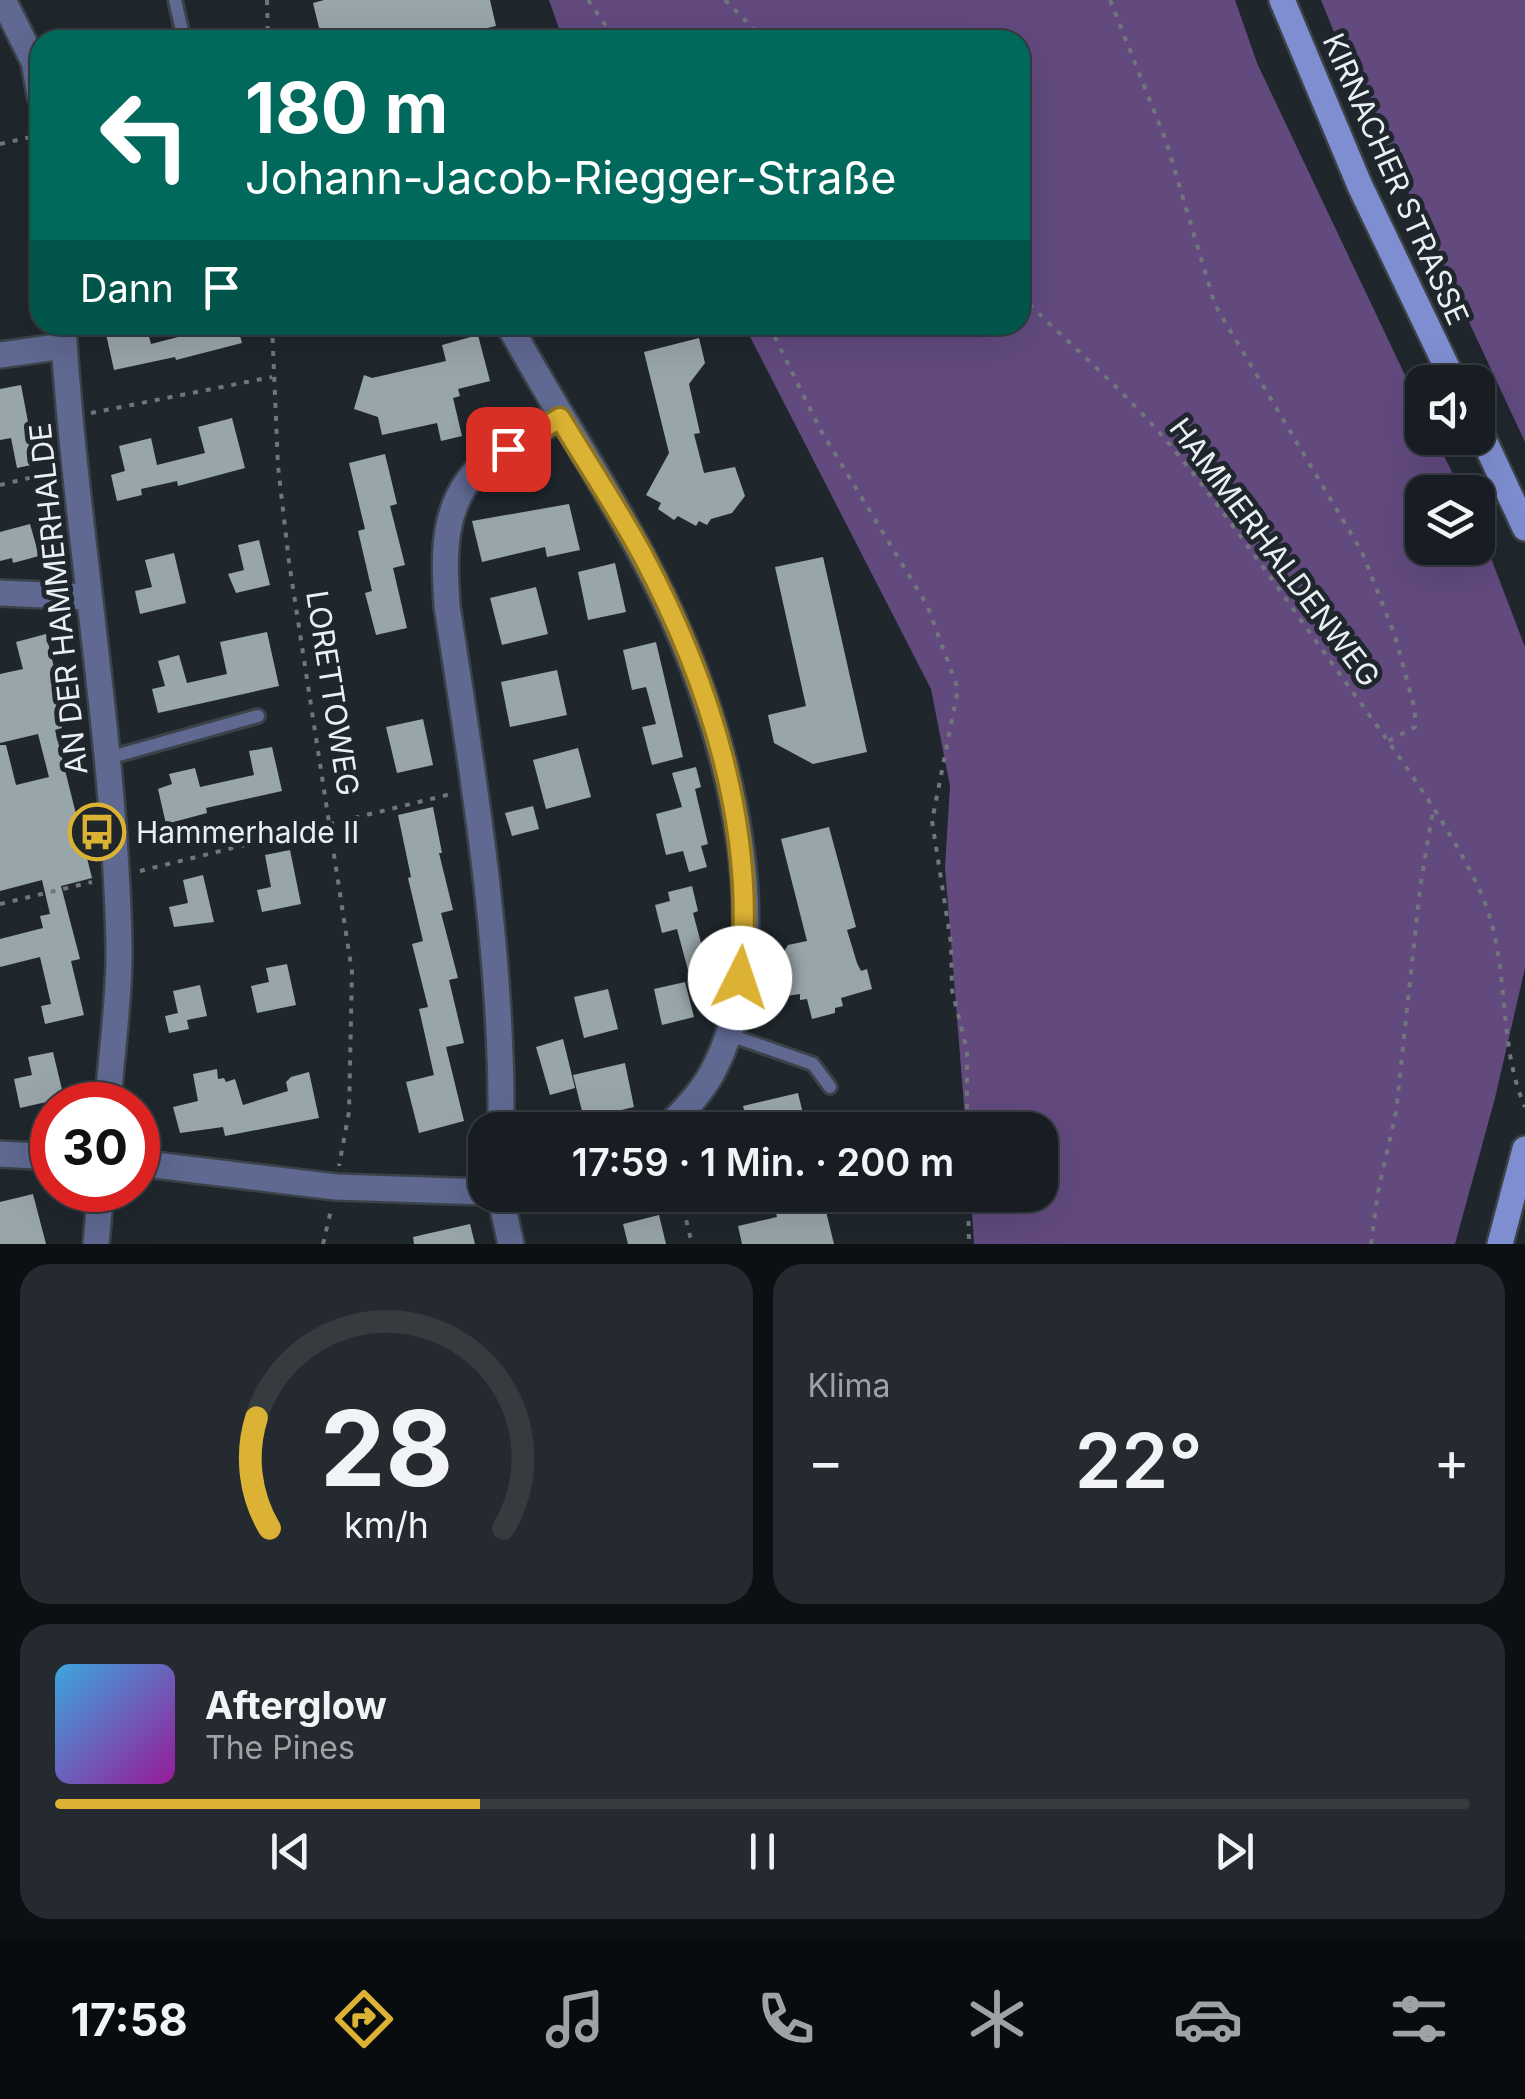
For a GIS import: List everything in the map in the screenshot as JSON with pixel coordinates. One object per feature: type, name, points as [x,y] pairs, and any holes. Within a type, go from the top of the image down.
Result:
[{"type":"main road","name":"KIRNACHER STRASSE","points":[[1282,0],[1360,186],[1446,365]]},
{"type":"main road","points":[[1491,455],[1525,528]]},
{"type":"main road","points":[[1500,1244],[1525,1149]]},
{"type":"street","points":[[2,0],[30,54]]},
{"type":"street","points":[[514,335],[641,552],[673,618],[700,687],[738,828],[745,892],[737,1004],[716,1064],[682,1112]]},
{"type":"street","points":[[0,355],[63,336]]},
{"type":"street","name":"AN DER HAMMERHALDE","points":[[63,336],[108,758],[116,876],[119,951],[110,1082]]},
{"type":"street","points":[[500,1112],[501,1032],[490,903],[447,606],[444,557],[447,526],[460,492],[481,465],[560,418]]},
{"type":"street","points":[[0,593],[88,597]]},
{"type":"street","points":[[0,1154],[30,1156]]},
{"type":"street","points":[[160,1166],[336,1187],[468,1191]]},
{"type":"street","points":[[96,1244],[99,1212]]},
{"type":"street","points":[[504,1212],[512,1244]]},
{"type":"lane","points":[[176,0],[182,30]]},
{"type":"lane","points":[[108,758],[258,716]]},
{"type":"lane","points":[[727,1034],[813,1064],[830,1086]]},
{"type":"path","points":[[267,0],[268,30]]},
{"type":"path","points":[[588,0],[609,30]]},
{"type":"path","points":[[725,0],[755,30]]},
{"type":"path","points":[[1110,0],[1166,141],[1215,305],[1362,552],[1395,636],[1415,728],[1388,740]]},
{"type":"path","points":[[0,144],[30,137]]},
{"type":"path","name":"HAMMERHALDENWEG","points":[[1030,305],[1167,442],[1388,740],[1433,810],[1480,893],[1497,939],[1510,1060],[1525,1107]]},
{"type":"path","name":"LORETTOWEG","points":[[272,335],[278,466],[289,562],[352,972],[348,1112],[323,1244]]},
{"type":"path","points":[[775,335],[820,428],[927,605],[958,689],[932,822],[951,943],[952,990],[966,1050],[968,1112]]},
{"type":"path","points":[[72,417],[272,376]]},
{"type":"path","points":[[0,485],[76,466]]},
{"type":"path","points":[[0,904],[475,788]]},
{"type":"path","points":[[1371,1244],[1396,1112],[1420,888],[1433,810]]},
{"type":"path","points":[[684,1212],[692,1244]]},
{"type":"path","points":[[968,1212],[969,1244]]},
{"type":"shaded area","points":[[549,0],[1235,0],[1257,63],[1405,375],[1405,455],[1444,455],[1454,475],[1405,475],[1405,565],[1494,565],[1525,647],[1525,968],[1455,1244],[974,1244],[972,1212],[1058,1212],[1058,1112],[965,1112],[945,867],[950,786],[931,689],[749,335],[1030,335],[1030,30],[560,30]]},
{"type":"shaded area","points":[[1321,0],[1525,0],[1525,442],[1495,378],[1495,365],[1489,365]]},
{"type":"building","points":[[490,0],[496,26],[478,30],[320,30],[313,3]]},
{"type":"building","points":[[106,335],[149,335],[151,344],[186,335],[240,335],[242,343],[176,360],[175,357],[114,370]]},
{"type":"building","points":[[478,335],[490,381],[458,389],[460,396],[453,398],[462,436],[441,441],[437,423],[382,435],[378,417],[354,409],[364,375],[372,378],[446,361],[442,345]]},
{"type":"building","points":[[699,338],[705,363],[689,384],[700,433],[694,434],[704,473],[735,467],[745,496],[732,513],[711,519],[707,525],[699,521],[696,526],[678,516],[674,520],[658,509],[661,503],[646,495],[669,453],[644,352]]},
{"type":"building","points":[[21,385],[36,464],[17,468],[11,438],[0,440],[0,389]]},
{"type":"building","points":[[232,418],[245,468],[178,486],[177,481],[141,489],[142,495],[117,501],[111,475],[125,471],[119,446],[151,438],[157,465],[205,453],[198,427]]},
{"type":"building","points":[[385,454],[397,504],[390,506],[405,565],[393,568],[407,628],[376,635],[365,593],[372,591],[358,531],[365,529],[349,463]]},
{"type":"building","points":[[569,504],[580,550],[547,557],[545,547],[482,562],[472,521]]},
{"type":"building","points":[[30,524],[39,556],[13,563],[12,558],[0,561],[0,532]]},
{"type":"building","points":[[259,540],[270,585],[236,593],[228,574],[244,570],[238,545]]},
{"type":"building","points":[[174,553],[186,603],[140,614],[135,591],[152,587],[145,560]]},
{"type":"building","points":[[823,557],[867,752],[813,764],[774,743],[768,715],[806,706],[775,567]]},
{"type":"building","points":[[615,563],[626,612],[588,620],[578,572]]},
{"type":"building","points":[[536,587],[548,634],[502,645],[490,598]]},
{"type":"building","points":[[267,632],[279,686],[158,713],[152,689],[165,686],[158,661],[179,655],[187,683],[227,674],[220,642]]},
{"type":"building","points":[[46,634],[57,680],[51,681],[62,728],[55,730],[92,878],[61,886],[80,959],[71,961],[84,1015],[45,1024],[41,1006],[51,1004],[40,957],[0,967],[0,939],[43,928],[40,916],[50,914],[42,880],[0,891],[0,745],[6,745],[16,785],[49,777],[38,734],[0,743],[0,674],[23,669],[16,642]]},
{"type":"building","points":[[656,642],[683,757],[652,765],[642,727],[656,724],[646,687],[632,690],[623,650]]},
{"type":"building","points":[[557,670],[567,715],[510,727],[501,682]]},
{"type":"building","points":[[423,719],[433,765],[397,773],[386,727]]},
{"type":"building","points":[[272,747],[282,791],[206,808],[207,813],[166,824],[158,789],[172,784],[169,774],[195,768],[200,787],[254,775],[249,751]]},
{"type":"building","points":[[578,748],[591,797],[546,809],[533,760]]},
{"type":"building","points":[[696,767],[701,787],[695,789],[708,844],[701,846],[707,867],[689,872],[683,851],[666,855],[656,814],[682,807],[672,773]]},
{"type":"building","points":[[533,806],[539,829],[512,836],[505,813]]},
{"type":"building","points":[[433,807],[453,910],[441,913],[458,978],[449,980],[464,1043],[446,1047],[464,1121],[419,1133],[406,1082],[434,1075],[419,1009],[428,1007],[412,944],[423,941],[398,815]]},
{"type":"building","points":[[829,827],[856,927],[847,930],[857,963],[861,971],[867,969],[872,989],[841,998],[843,1006],[835,1008],[835,1013],[812,1019],[807,999],[800,1000],[800,994],[787,996],[778,961],[788,945],[807,941],[781,839]]},
{"type":"building","points":[[290,850],[301,904],[262,912],[257,890],[271,887],[265,855]]},
{"type":"building","points":[[203,875],[214,922],[174,927],[169,907],[188,903],[183,880]]},
{"type":"building","points":[[692,886],[698,911],[693,913],[708,969],[689,974],[677,929],[662,933],[655,905],[670,901],[668,892]]},
{"type":"building","points":[[287,964],[296,1005],[257,1013],[251,986],[269,982],[266,968]]},
{"type":"building","points":[[685,982],[694,1017],[662,1025],[654,989]]},
{"type":"building","points":[[200,985],[207,1016],[187,1020],[189,1029],[169,1033],[165,1016],[178,1013],[173,991]]},
{"type":"building","points":[[608,989],[618,1029],[584,1038],[574,997]]},
{"type":"building","points":[[563,1039],[575,1088],[550,1095],[536,1047]]},
{"type":"building","points":[[53,1052],[60,1082],[30,1082],[30,1106],[20,1108],[14,1079],[32,1075],[28,1057]]},
{"type":"building","points":[[625,1063],[634,1107],[582,1112],[573,1075]]},
{"type":"building","points":[[217,1069],[218,1079],[235,1079],[243,1105],[288,1091],[286,1082],[291,1077],[309,1072],[319,1118],[225,1136],[223,1127],[180,1133],[173,1107],[198,1101],[193,1074]]},
{"type":"building","points":[[798,1093],[803,1112],[744,1112],[743,1106]]},
{"type":"building","points":[[30,1195],[30,1212],[38,1212],[46,1244],[0,1244],[0,1202]]},
{"type":"building","points":[[776,1212],[826,1212],[834,1244],[742,1244],[738,1226],[777,1217]]},
{"type":"building","points":[[659,1215],[666,1244],[628,1244],[623,1224]]},
{"type":"building","points":[[470,1224],[475,1244],[414,1244],[413,1237]]},
{"type":"place","name":"Hammerhalde II","points":[[97,832]]},
{"type":"route","points":[[508,449],[560,418],[641,552],[673,618],[700,687],[738,828],[745,892],[740,978]]}]
